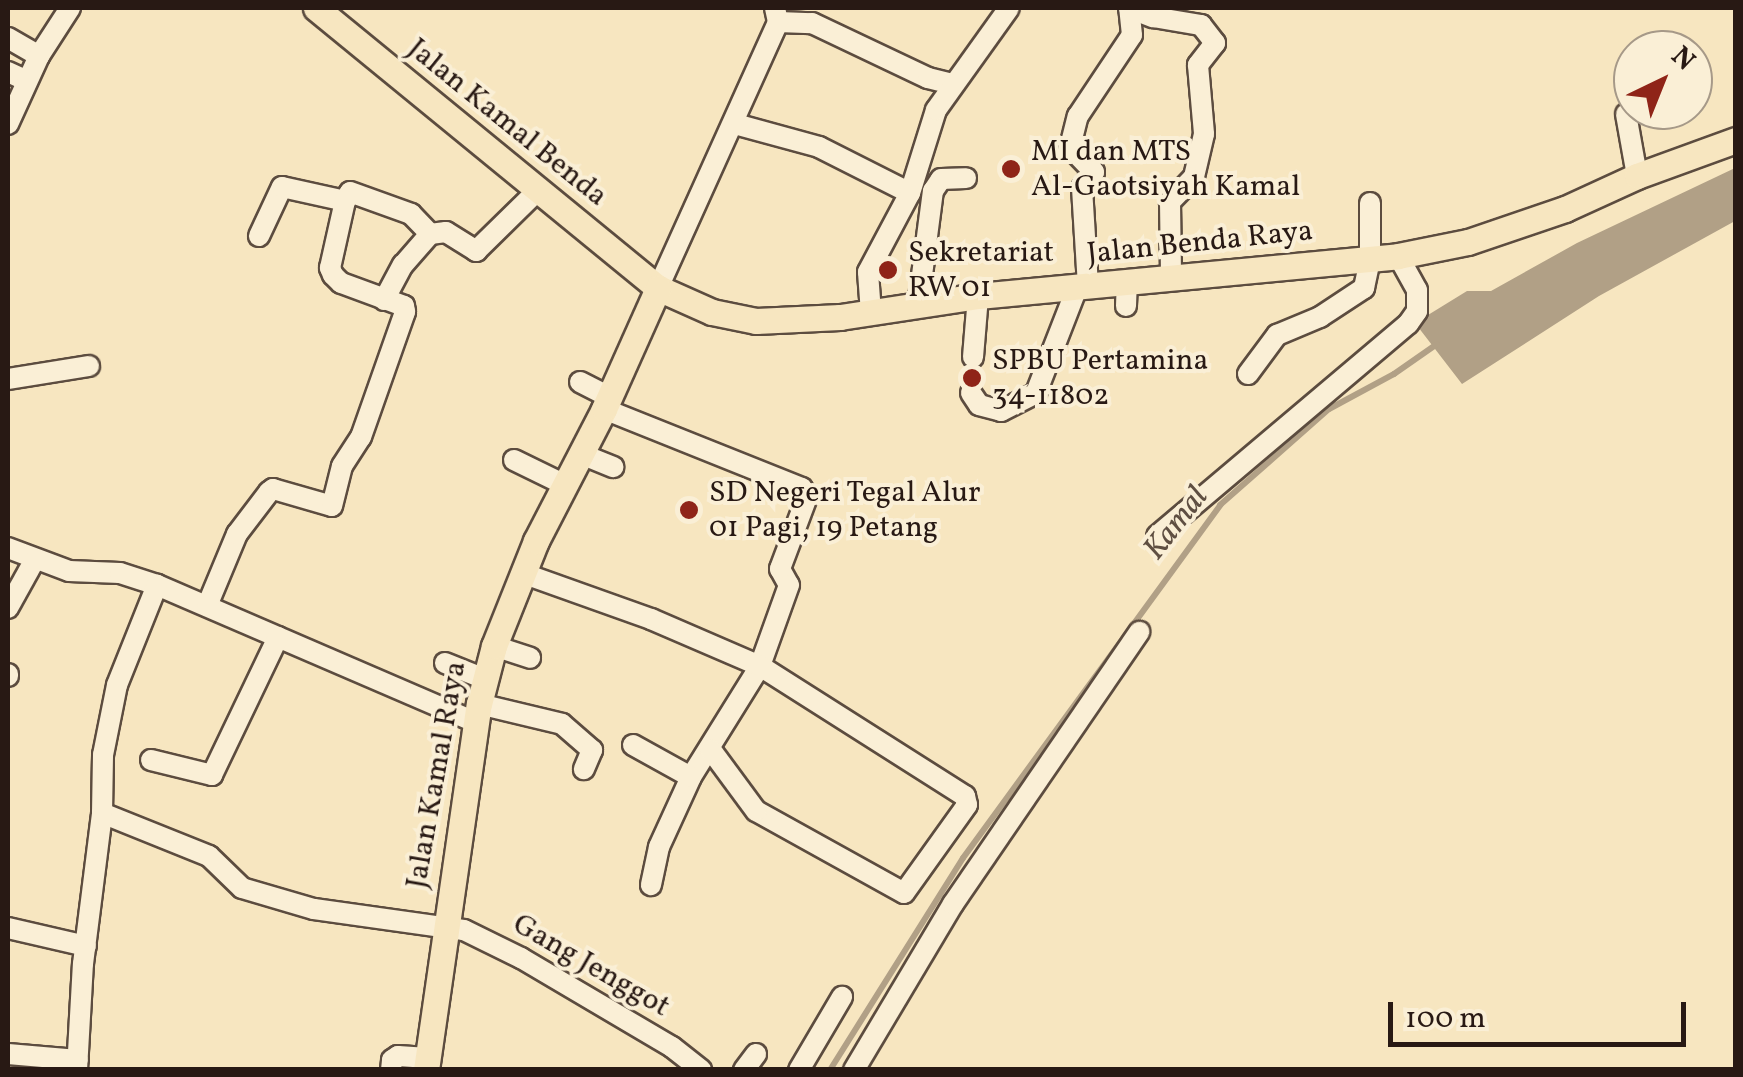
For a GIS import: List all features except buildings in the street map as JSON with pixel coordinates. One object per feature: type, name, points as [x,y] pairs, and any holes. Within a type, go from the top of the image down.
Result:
[{"type":"main road","name":"Jalan Kamal Benda","points":[[316,8],[658,288]]},
{"type":"main road","name":"Jalan Benda Raya","points":[[658,288],[727,316],[841,325],[871,313],[978,296],[1079,290],[1127,295],[1170,275],[1398,256],[1484,236],[1580,203],[1636,176],[1736,140]]},
{"type":"main road","name":"Jalan Kamal Raya","points":[[427,1064],[444,929],[480,760],[480,702],[494,646],[522,573],[606,404],[658,288]]},
{"type":"street","points":[[8,124],[17,77],[39,56],[70,8]]},
{"type":"street","points":[[871,313],[868,272],[910,193],[936,110],[1009,8]]},
{"type":"street","points":[[972,393],[980,405],[1000,410],[1036,393],[1079,290],[1082,188],[1094,172],[1070,147],[1078,116],[1132,36],[1129,8],[1153,17],[1201,25],[1216,42],[1198,65],[1204,134],[1194,177],[1170,202],[1170,275]]},
{"type":"street","points":[[658,288],[735,124],[776,15],[812,23],[928,78],[952,84]]},
{"type":"street","points":[[8,38],[39,56]]},
{"type":"street","points":[[735,124],[819,147],[910,193]]},
{"type":"street","points":[[1629,130],[1636,176]]},
{"type":"street","points":[[918,306],[933,191],[941,178],[966,178]]},
{"type":"street","points":[[259,236],[282,187],[345,201]]},
{"type":"street","points":[[384,300],[404,264],[430,234],[446,232],[476,251],[538,190]]},
{"type":"street","points":[[207,606],[236,534],[269,492],[274,489],[332,506],[342,466],[361,436],[406,312],[404,306],[341,283],[330,268],[350,192],[411,214],[430,234]]},
{"type":"street","points":[[1248,374],[1277,335],[1320,317],[1364,288],[1370,259],[1370,203]]},
{"type":"street","points":[[1157,536],[1408,324],[1416,311],[1416,290],[1398,256]]},
{"type":"street","points":[[973,357],[978,296]]},
{"type":"street","points":[[8,379],[89,366]]},
{"type":"street","points":[[580,387],[606,404],[806,492],[780,569],[789,584],[760,666],[691,777],[658,847],[651,885]]},
{"type":"street","points":[[581,454],[614,468]]},
{"type":"street","points":[[514,460],[565,485]]},
{"type":"street","points":[[8,548],[68,571],[120,573],[278,637],[562,724],[592,750],[584,769]]},
{"type":"street","points":[[8,608],[34,561]]},
{"type":"street","points":[[522,573],[652,619],[760,666],[965,796],[967,804],[904,893],[756,811],[711,750]]},
{"type":"street","points":[[8,1054],[78,1065],[86,946],[102,814],[103,754],[117,685],[157,586]]},
{"type":"street","points":[[854,1070],[953,904],[1140,632]]},
{"type":"street","points":[[151,760],[212,775],[278,637]]},
{"type":"street","points":[[494,646],[530,658]]},
{"type":"street","points":[[444,663],[480,702]]},
{"type":"street","points":[[634,745],[691,777]]},
{"type":"street","name":"Gang Jenggot","points":[[102,814],[209,856],[242,888],[314,910],[464,930],[521,958],[672,1047],[701,1070]]},
{"type":"street","points":[[8,928],[86,946]]},
{"type":"street","points":[[799,1070],[842,997]]},
{"type":"street","points":[[391,1070],[392,1060],[398,1056],[427,1064]]},
{"type":"shaded area","points":[[1735,168],[1735,221],[1599,296],[1462,384],[1415,323],[1467,291],[1491,291],[1577,243]]},
{"type":"waterway","name":"Kamal","points":[[830,1070],[963,858],[1220,505],[1329,409],[1394,374],[1437,344]]},
{"type":"tunnel","points":[[971,393],[973,357]]},
{"type":"place","name":"MI dan MTS Al-Gaotsiyah Kamal","points":[[1011,169]]},
{"type":"place","name":"Sekretariat RW 01","points":[[888,270]]},
{"type":"place","name":"SPBU Pertamina 34-11802","points":[[972,378]]},
{"type":"place","name":"SD Negeri Tegal Alur 01 Pagi, 19 Petang","points":[[689,510]]}]
